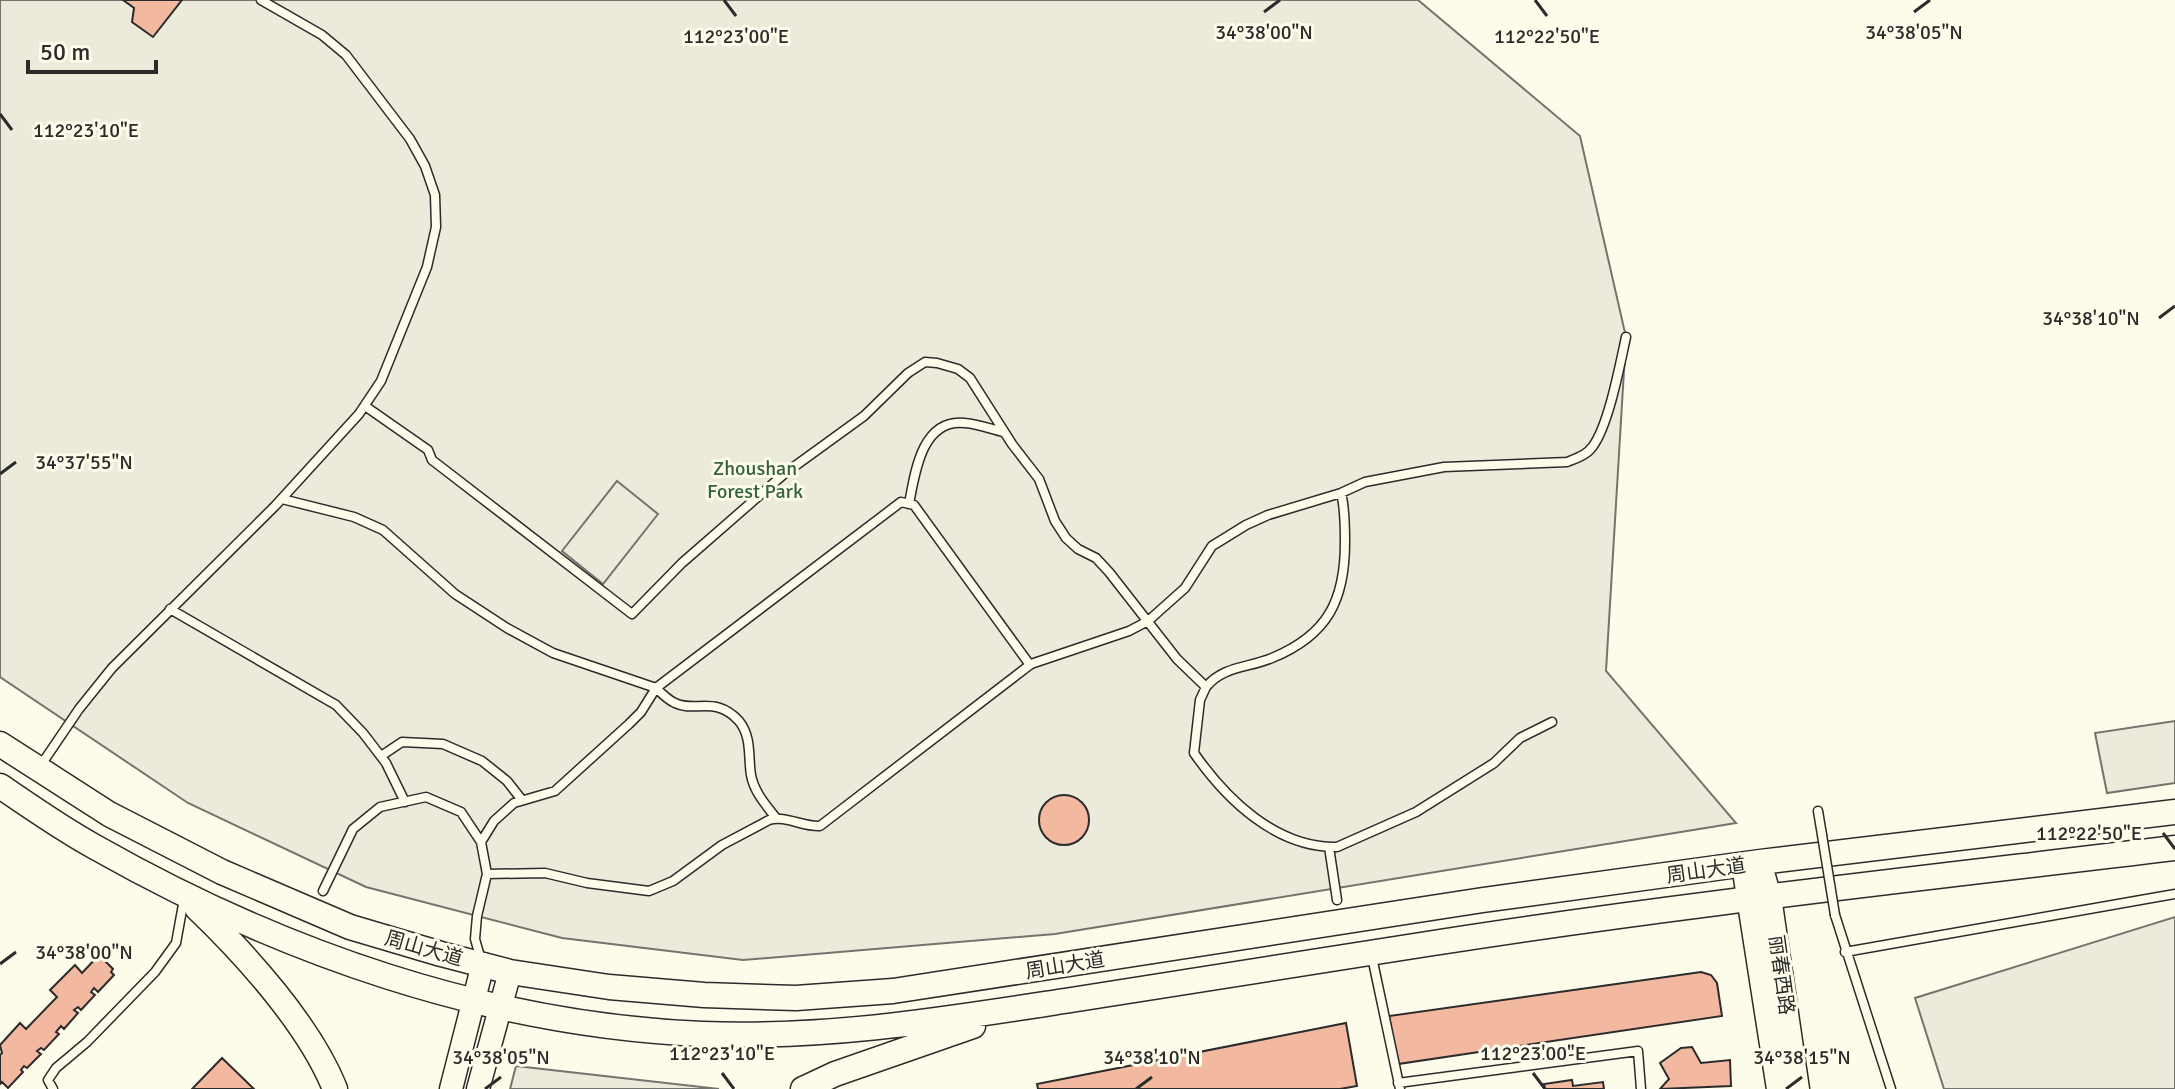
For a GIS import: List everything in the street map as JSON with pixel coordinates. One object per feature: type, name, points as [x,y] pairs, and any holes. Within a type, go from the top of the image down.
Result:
[{"type":"main road","name":"周山大道","points":[[0,744],[109,814],[278,898],[350,927],[510,972],[609,987],[704,995],[796,998],[893,991],[1483,900],[2175,812]]},
{"type":"main road","name":"周山大道","points":[[0,786],[91,845],[184,895],[338,961],[501,1007],[604,1026],[718,1034],[896,1027],[1371,953],[1759,898],[2175,848]]},
{"type":"main road","name":"丽春西路","points":[[1752,864],[1798,1089]]},
{"type":"main road","points":[[184,895],[226,935],[277,995],[327,1070],[335,1089]]},
{"type":"main road","name":"丽春西路","points":[[1759,898],[1778,1089]]},
{"type":"main road","points":[[451,1089],[483,964]]},
{"type":"main road","points":[[478,1089],[510,972]]},
{"type":"main road","points":[[803,1089],[835,1074],[1030,1006]]},
{"type":"lane","points":[[39,769],[79,709],[112,668],[282,499],[365,406],[381,381],[427,267],[436,227],[435,195],[425,166],[410,139],[346,55],[322,35],[261,0]]},
{"type":"lane","points":[[282,499],[354,517],[383,530],[455,594],[553,653],[656,688],[676,704],[713,706],[726,710],[740,722],[748,738],[751,774],[756,791],[776,818],[808,827],[820,826],[1030,665],[1129,631],[1148,621],[1185,588],[1212,546],[1268,515],[1341,493],[1365,482],[1444,467],[1567,462],[1581,457],[1592,448],[1599,435],[1619,373],[1626,337]]},
{"type":"lane","points":[[365,406],[428,450],[432,460],[632,614],[735,514],[864,416],[908,373],[925,362],[958,369],[970,378],[1003,432],[1039,479],[1055,521],[1066,538],[1078,549],[1096,558],[1177,659],[1206,687]]},
{"type":"lane","points":[[909,504],[916,465],[929,437],[948,423],[964,422],[1003,432]]},
{"type":"lane","points":[[1341,493],[1345,529],[1343,582],[1331,614],[1293,646],[1273,658],[1215,676],[1200,700],[1194,753],[1241,808],[1267,826],[1294,839],[1337,847],[1416,812],[1494,763],[1520,738],[1552,722]]},
{"type":"lane","points":[[481,842],[494,821],[514,803],[555,791],[641,712],[656,688],[901,502],[914,505],[1030,665]]},
{"type":"lane","points":[[170,609],[336,705],[381,756],[405,802]]},
{"type":"lane","points":[[381,756],[402,742],[443,744],[482,761],[507,781],[522,800]]},
{"type":"lane","points":[[323,891],[353,829],[380,807],[426,797],[461,812],[481,842],[487,874],[475,939],[483,964]]},
{"type":"lane","points":[[1818,811],[1835,915],[1891,1089]]},
{"type":"lane","points":[[487,874],[545,873],[587,883],[649,891],[673,881],[722,845],[776,818]]},
{"type":"lane","points":[[1329,847],[1337,900]]},
{"type":"lane","points":[[1845,952],[2175,894]]},
{"type":"lane","points":[[53,1089],[48,1080],[56,1068],[87,1042],[155,972],[176,943],[184,895]]},
{"type":"lane","points":[[1371,953],[1399,1086],[1638,1051],[1641,1089]]},
{"type":"green space","name":"Zhoushan Forest Park","points":[[0,0],[1418,0],[1580,136],[1626,337],[1606,671],[1736,823],[1055,934],[743,960],[562,938],[366,887],[188,803],[0,677]]},
{"type":"green space","points":[[2175,917],[2175,1089],[1944,1089],[1915,998]]},
{"type":"green space","points":[[516,1066],[719,1089],[510,1089]]},
{"type":"shaded area","points":[[617,481],[658,514],[603,584],[562,551]]},
{"type":"shaded area","points":[[2175,721],[2175,783],[2107,793],[2095,733]]},
{"type":"building","points":[[123,0],[182,0],[153,37],[132,22],[134,8]]},
{"type":"building","points":[[1064,795],[1082,802],[1089,820],[1082,838],[1064,845],[1046,838],[1039,820],[1046,802]]},
{"type":"building","points":[[99,955],[113,969],[111,972],[114,975],[98,992],[94,988],[91,992],[95,995],[81,1010],[78,1007],[74,1010],[78,1013],[64,1029],[61,1026],[56,1032],[59,1034],[44,1050],[41,1048],[37,1051],[41,1054],[27,1068],[24,1066],[23,1072],[8,1088],[2,1082],[0,1084],[0,1045],[20,1023],[26,1029],[57,997],[50,990],[75,965],[82,973]]},
{"type":"building","points":[[1701,972],[1711,975],[1717,983],[1722,1016],[1398,1064],[1389,1016]]},
{"type":"building","points":[[1346,1023],[1357,1086],[1340,1089],[1038,1089],[1037,1084]]},
{"type":"building","points":[[1692,1047],[1701,1063],[1730,1060],[1731,1086],[1660,1089],[1669,1079],[1660,1063],[1681,1048]]},
{"type":"building","points":[[222,1058],[254,1089],[192,1089]]},
{"type":"building","points":[[1572,1080],[1573,1086],[1603,1082],[1604,1089],[1545,1089],[1544,1084]]}]
